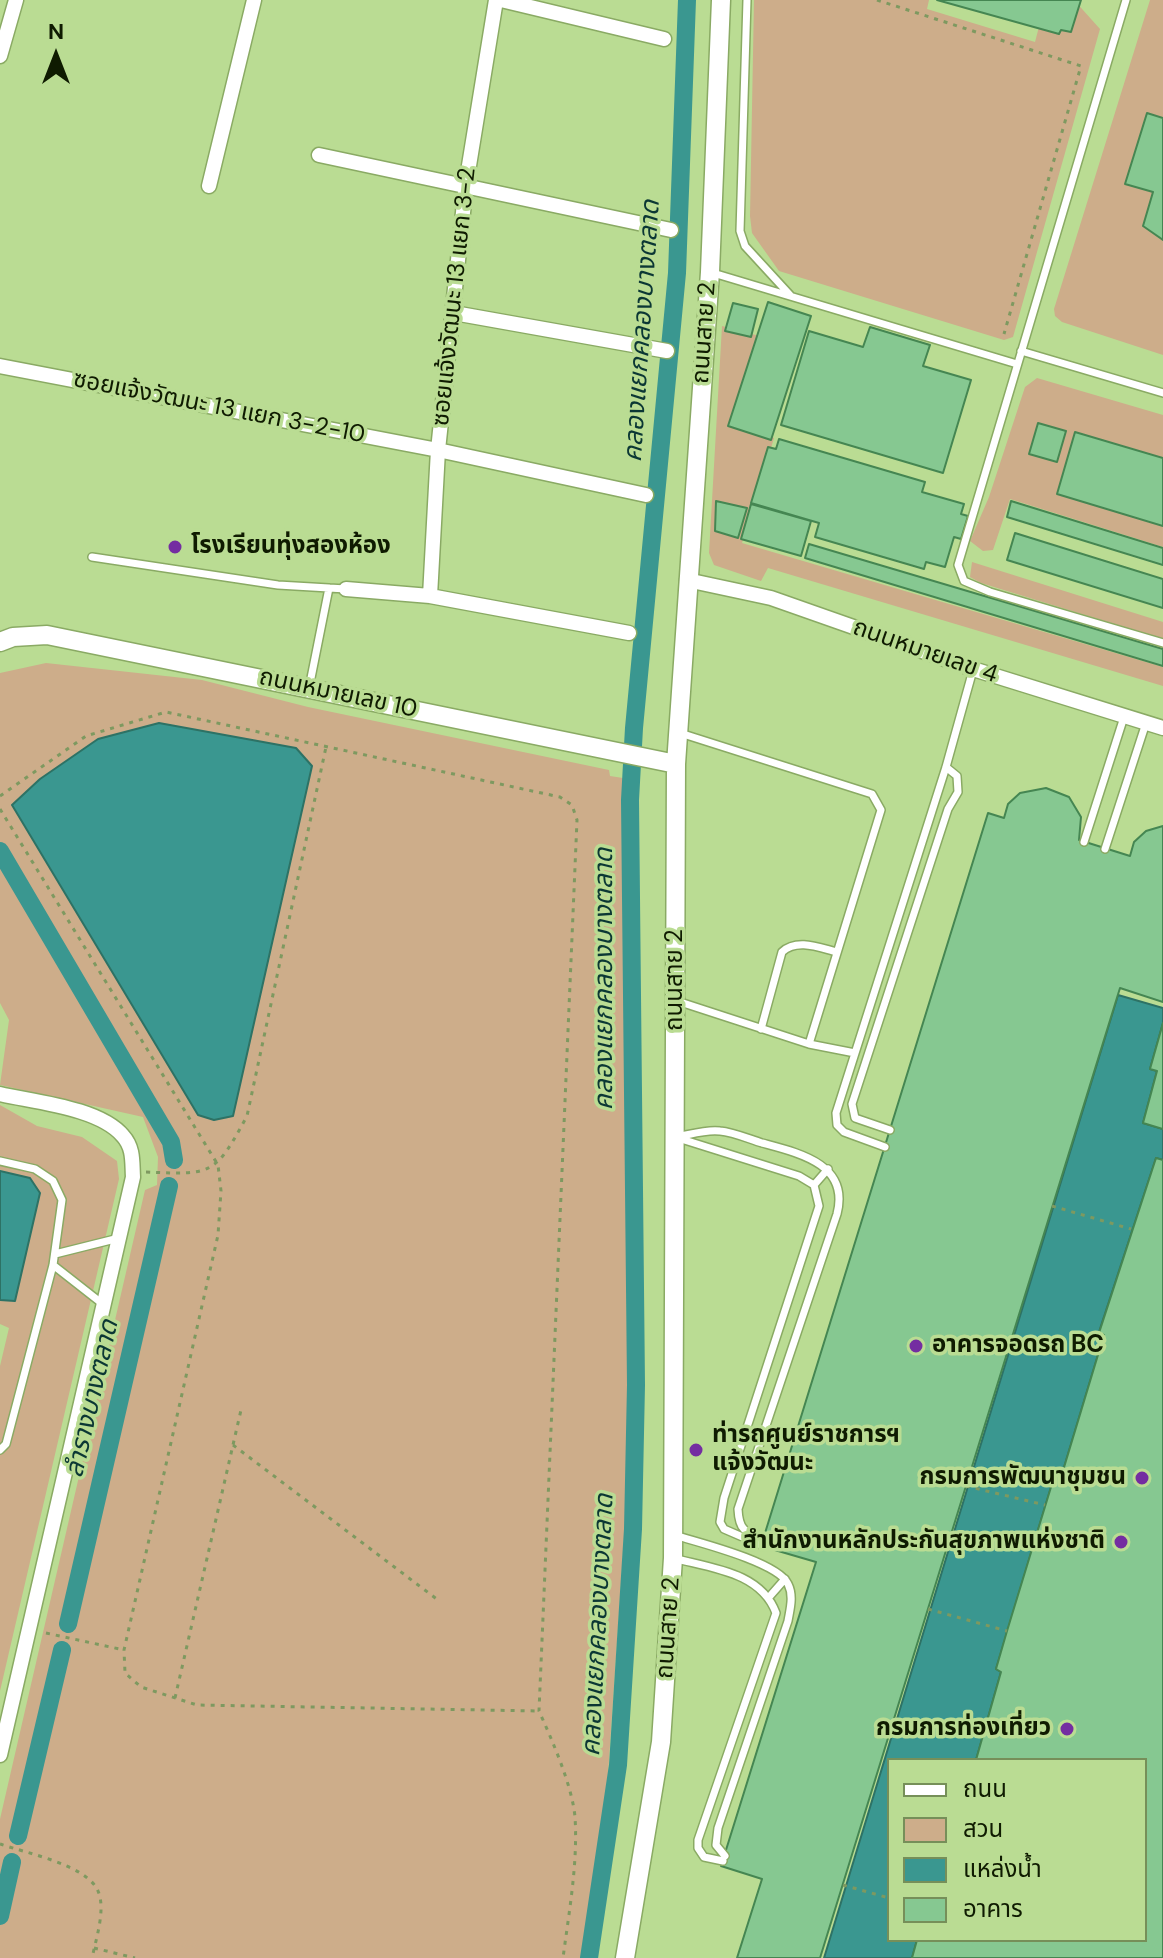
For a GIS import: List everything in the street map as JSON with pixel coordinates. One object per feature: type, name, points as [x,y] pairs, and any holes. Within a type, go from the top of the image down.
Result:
[{"type":"street","points":[[0,56],[16,0]]},
{"type":"street","points":[[209,186],[254,0]]},
{"type":"street","points":[[498,0],[664,39]]},
{"type":"street","name":"ซอยแจ้งวัฒนะ 13 แยก 3-2","points":[[430,596],[438,450],[466,184],[498,0]]},
{"type":"street","name":"ถนนสาย 2","points":[[625,1958],[661,1742],[673,1558],[676,764],[710,272],[721,0]]},
{"type":"street","points":[[319,155],[671,230]]},
{"type":"street","points":[[454,313],[667,351]]},
{"type":"street","name":"ซอยแจ้งวัฒนะ 13 แยก 3-2-10","points":[[0,366],[438,450],[646,495]]},
{"type":"street","name":"ถนนหมายเลข 4","points":[[687,580],[771,598],[973,669],[1163,728]]},
{"type":"street","points":[[346,589],[430,596],[629,633]]},
{"type":"street","name":"ถนนหมายเลข 10","points":[[0,642],[13,637],[47,635],[676,764]]},
{"type":"street","points":[[0,1094],[85,1112],[123,1134],[132,1151],[133,1172],[0,1755]]},
{"type":"lane","points":[[747,0],[740,231],[745,246],[792,297]]},
{"type":"lane","points":[[1126,0],[958,565],[964,581],[990,592],[1163,643]]},
{"type":"lane","points":[[710,272],[1017,364]]},
{"type":"lane","points":[[1021,351],[1163,393]]},
{"type":"lane","points":[[92,557],[346,589]]},
{"type":"lane","points":[[309,688],[329,588]]},
{"type":"lane","points":[[885,1147],[844,1132],[837,1125],[836,1113],[946,767],[973,669]]},
{"type":"lane","points":[[1084,842],[1124,717]]},
{"type":"lane","points":[[1105,849],[1146,723]]},
{"type":"lane","points":[[678,733],[872,794],[878,800],[881,810],[809,1044]]},
{"type":"lane","points":[[890,1130],[855,1118],[852,1104],[948,809],[958,792],[957,776],[946,767]]},
{"type":"lane","points":[[761,1029],[782,952],[797,944],[837,952]]},
{"type":"lane","points":[[676,1000],[809,1044],[855,1053]]},
{"type":"lane","points":[[719,1130],[811,1157],[828,1169],[839,1188],[841,1200],[837,1214],[738,1509],[739,1526],[762,1541],[738,1538],[724,1529],[720,1522],[724,1498],[819,1206],[814,1185],[799,1176],[676,1137],[719,1130]]},
{"type":"lane","points":[[0,1161],[35,1169],[53,1181],[62,1200],[53,1265],[6,1444],[0,1450]]},
{"type":"lane","points":[[814,1185],[828,1169]]},
{"type":"lane","points":[[55,1254],[119,1238]]},
{"type":"lane","points":[[53,1265],[104,1305]]},
{"type":"lane","points":[[673,1558],[747,1579],[770,1596],[776,1613],[773,1630],[698,1840],[704,1857],[724,1858],[716,1845],[718,1828],[788,1621],[792,1598],[785,1579],[754,1560],[674,1535]]},
{"type":"lane","points":[[770,1596],[785,1579]]},
{"type":"path","points":[[877,0],[1081,66],[1004,334]]},
{"type":"path","points":[[0,796],[86,736],[166,712],[560,797],[572,805],[577,820],[539,1711],[552,1740],[575,1814],[573,1879],[563,1958]]},
{"type":"path","points":[[133,1172],[196,1174],[218,1165],[247,1116],[326,747]]},
{"type":"path","points":[[0,809],[218,1165],[221,1191],[218,1235],[124,1650],[125,1673],[141,1687],[197,1705],[539,1711]]},
{"type":"path","points":[[1052,1206],[1131,1229]]},
{"type":"path","points":[[175,1698],[241,1410]]},
{"type":"path","points":[[233,1445],[438,1600]]},
{"type":"path","points":[[966,1486],[1045,1505]]},
{"type":"path","points":[[928,1609],[1007,1631]]},
{"type":"path","points":[[29,1629],[124,1650]]},
{"type":"path","points":[[0,1844],[86,1874],[99,1892],[100,1918],[92,1958]]},
{"type":"path","points":[[843,1885],[887,1897]]},
{"type":"path","points":[[94,1948],[135,1958]]},
{"type":"green space","points":[[754,0],[929,0],[927,9],[1035,42],[1045,4],[1074,0],[1100,29],[1013,337],[1004,340],[779,271],[752,233],[750,216]]},
{"type":"green space","points":[[1150,0],[1163,0],[1163,355],[1062,322],[1055,316],[1054,309]]},
{"type":"green space","points":[[722,326],[763,337],[741,422],[774,438],[742,543],[1163,667],[1163,686],[768,568],[761,581],[714,565],[709,553]]},
{"type":"green space","points":[[1037,378],[1163,415],[1163,547],[1010,499],[993,550],[983,551],[970,541],[989,497],[1025,387]]},
{"type":"green space","points":[[972,562],[1163,622],[1163,639],[981,583],[970,577]]},
{"type":"green space","points":[[46,663],[202,680],[308,707],[609,770],[610,776],[623,778],[628,1479],[608,1775],[585,1958],[0,1958],[0,1819],[145,1190],[157,1185],[158,1157],[143,1117],[0,1085],[9,1020],[0,1003],[0,673]],"holes":[[[12,805],[214,1120],[198,1114]]]},
{"type":"green space","points":[[0,1105],[37,1126],[82,1137],[117,1161],[119,1179],[0,1691],[0,1366],[9,1328],[0,1324],[0,1300],[15,1301],[30,1178],[0,1171]]},
{"type":"water","points":[[159,723],[296,748],[312,766],[233,1116],[214,1120],[198,1115],[12,805],[40,779],[98,739]]},
{"type":"water","points":[[1118,995],[1163,1008],[1163,1023],[1150,1069],[1157,1071],[1143,1123],[1163,1129],[1163,1160],[1156,1158],[1099,1332],[1104,1335],[1062,1474],[1055,1474],[996,1669],[1001,1672],[977,1758],[887,1758],[887,1942],[916,1942],[912,1958],[824,1958]]},
{"type":"water","points":[[0,1171],[30,1178],[40,1193],[15,1301],[0,1300]]},
{"type":"building","points":[[937,0],[1081,0],[1071,32],[1061,30],[1059,34]]},
{"type":"building","points":[[1147,113],[1163,118],[1163,240],[1143,226],[1153,192],[1125,184]]},
{"type":"building","points":[[768,302],[811,316],[771,440],[728,426]]},
{"type":"building","points":[[733,303],[758,309],[751,337],[725,331]]},
{"type":"building","points":[[870,327],[930,345],[923,366],[971,380],[943,473],[781,425],[809,331],[863,347]]},
{"type":"building","points":[[1038,423],[1066,431],[1057,462],[1029,454]]},
{"type":"building","points":[[1075,432],[1163,458],[1163,526],[1057,494]]},
{"type":"building","points":[[779,439],[925,482],[922,492],[964,504],[961,514],[968,516],[961,539],[954,537],[945,567],[926,562],[924,569],[815,537],[819,523],[751,503],[768,447],[776,449]]},
{"type":"building","points":[[716,501],[747,508],[738,538],[715,531]]},
{"type":"building","points":[[1011,501],[1163,548],[1163,565],[1007,517]]},
{"type":"building","points":[[751,504],[811,521],[801,556],[741,539]]},
{"type":"building","points":[[1015,533],[1163,579],[1163,608],[1007,560]]},
{"type":"building","points":[[809,544],[1163,649],[1163,666],[805,558]]},
{"type":"building","name":"อาคารจอดรถ BC","points":[[1046,788],[1069,797],[1081,817],[1079,840],[1130,856],[1134,842],[1146,831],[1163,826],[1163,1002],[1120,988],[820,1958],[737,1958],[762,1879],[721,1866],[816,1562],[761,1546],[988,813],[1004,818],[1008,804],[1020,793]]},
{"type":"building","points":[[1163,1023],[1163,1129],[1143,1123],[1157,1071],[1150,1069]]},
{"type":"building","points":[[1156,1158],[1163,1160],[1163,1958],[912,1958],[916,1942],[1147,1942],[1147,1758],[977,1758],[1001,1672],[996,1669],[1055,1474],[1062,1474],[1104,1335],[1099,1333]]},
{"type":"waterway","name":"คลองแยกคลองบางตลาด","points":[[589,1958],[618,1765],[633,1529],[636,1385],[630,800],[634,728],[677,273],[687,0]]},
{"type":"waterway","name":"ลำรางบางตลาด","points":[[0,851],[171,1142],[174,1160]]},
{"type":"waterway","name":"ลำรางบางตลาด","points":[[68,1624],[169,1186]]},
{"type":"waterway","name":"ลำรางบางตลาด","points":[[18,1836],[62,1650]]},
{"type":"waterway","name":"ลำรางบางตลาด","points":[[0,1916],[12,1862]]},
{"type":"place","name":"โรงเรียนทุ่งสองห้อง","points":[[175,547]]},
{"type":"place","name":"อาคารจอดรถ BC","points":[[916,1346]]},
{"type":"place","name":"ท่ารถศูนย์ราชการฯ แจ้งวัฒนะ","points":[[696,1450]]},
{"type":"place","name":"กรมการพัฒนาชุมชน","points":[[1142,1478]]},
{"type":"place","name":"สำนักงานหลักประกันสุขภาพแห่งชาติ","points":[[1121,1542]]},
{"type":"place","name":"กรมการท่องเที่ยว","points":[[1067,1729]]}]
